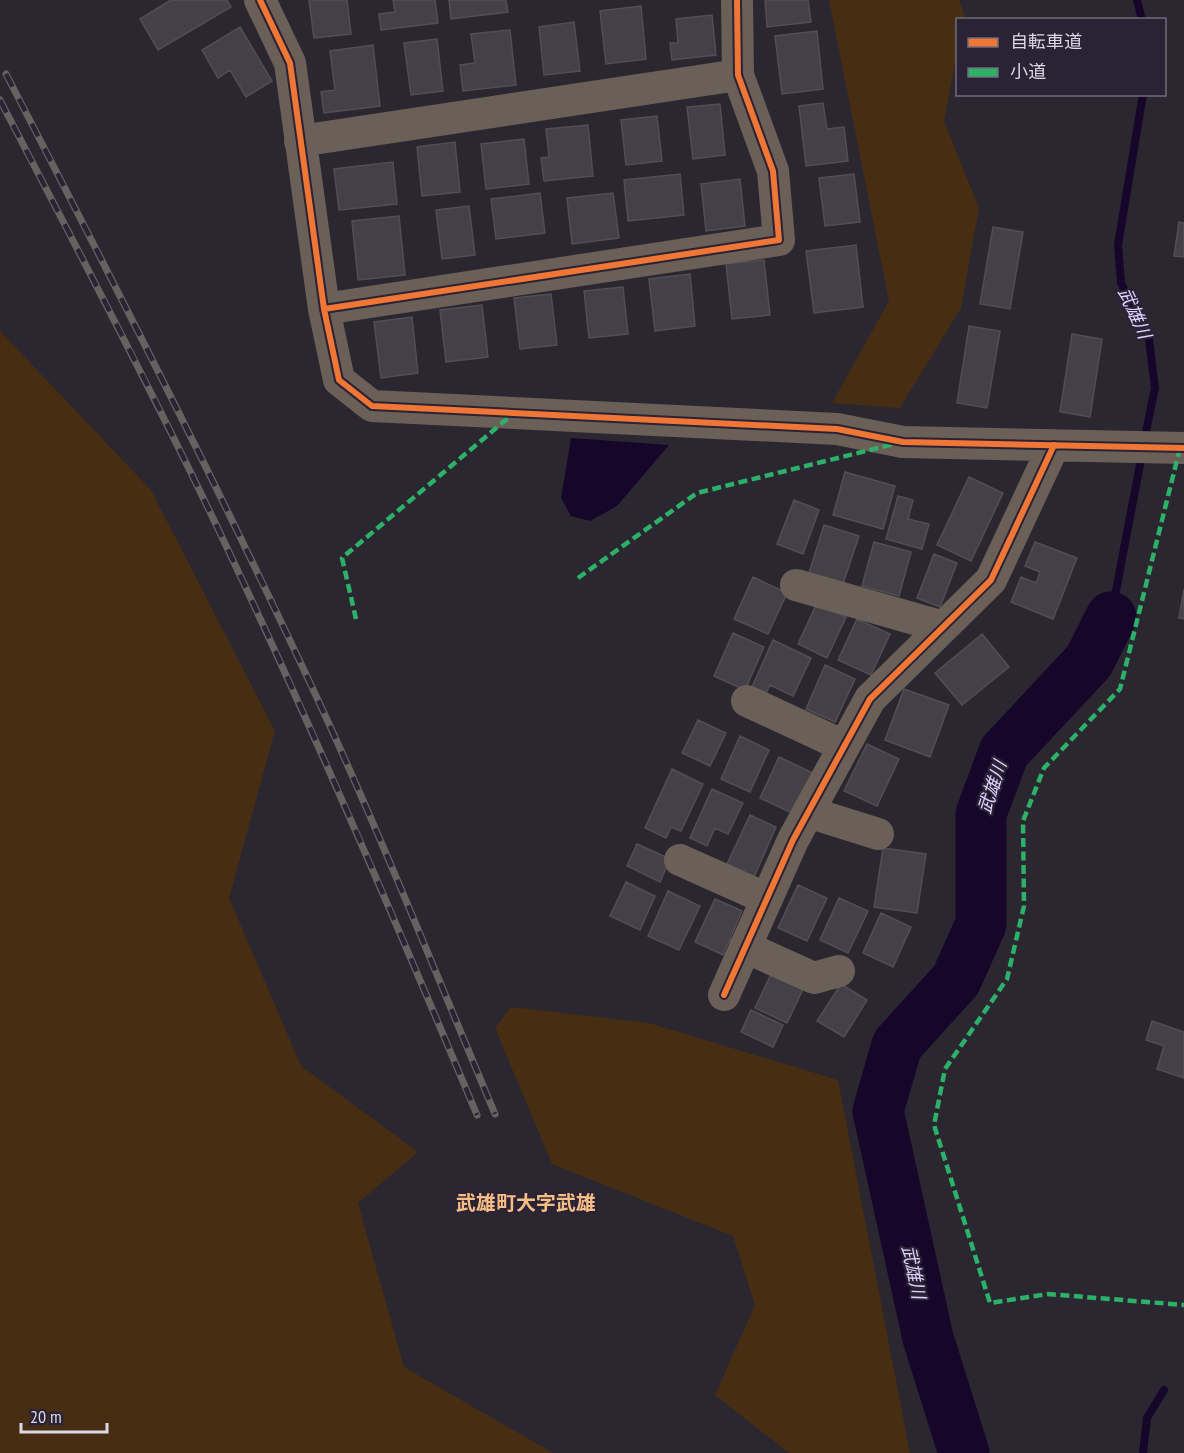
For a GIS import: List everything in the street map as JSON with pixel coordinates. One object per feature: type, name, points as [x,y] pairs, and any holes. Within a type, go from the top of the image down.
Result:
[{"type":"street","points":[[324,309],[779,240],[773,171],[738,75],[737,0]]},
{"type":"street","points":[[265,2],[290,63],[324,309],[339,380],[372,406],[837,429],[903,442],[1182,448]]},
{"type":"street","points":[[300,141],[738,75]]},
{"type":"street","points":[[724,995],[766,899],[808,812],[870,699],[991,580],[1054,445]]},
{"type":"street","points":[[796,585],[943,627]]},
{"type":"street","points":[[747,701],[844,746]]},
{"type":"street","points":[[808,812],[878,834]]},
{"type":"street","points":[[680,860],[766,899]]},
{"type":"street","points":[[745,947],[814,978],[839,971]]},
{"type":"shaded area","points":[[829,0],[959,0],[965,16],[964,18],[956,18],[956,60],[944,121],[979,208],[961,308],[900,408],[832,403],[889,301]]},
{"type":"shaded area","points":[[0,331],[151,490],[275,731],[229,898],[301,1066],[418,1152],[358,1203],[404,1367],[553,1453],[0,1453]]},
{"type":"shaded area","points":[[571,438],[669,445],[617,506],[590,521],[571,516],[561,498]]},
{"type":"shaded area","points":[[511,1007],[649,1023],[838,1080],[910,1453],[789,1453],[715,1395],[755,1305],[733,1236],[552,1164],[495,1028]]},
{"type":"building","points":[[171,0],[227,0],[231,7],[158,50],[140,19]]},
{"type":"building","points":[[309,0],[347,0],[351,34],[314,38]]},
{"type":"building","points":[[393,0],[435,0],[438,23],[381,30],[379,14],[395,12]]},
{"type":"building","points":[[449,0],[506,0],[508,12],[451,19]]},
{"type":"building","points":[[765,0],[808,0],[811,22],[767,27]]},
{"type":"building","points":[[641,6],[646,59],[606,64],[600,11]]},
{"type":"building","points":[[712,15],[716,55],[672,60],[670,43],[678,43],[676,19]]},
{"type":"building","points":[[574,22],[580,71],[544,75],[539,27]]},
{"type":"building","points":[[240,27],[272,81],[246,97],[230,70],[218,78],[202,50]]},
{"type":"building","points":[[510,30],[516,85],[463,91],[460,65],[475,63],[471,34]]},
{"type":"building","points":[[817,31],[823,89],[782,94],[775,36]]},
{"type":"building","points":[[437,39],[443,91],[411,95],[404,43]]},
{"type":"building","points":[[373,45],[380,106],[324,113],[321,92],[335,90],[330,51]]},
{"type":"building","points":[[823,103],[827,129],[844,127],[848,161],[806,166],[799,106]]},
{"type":"building","points":[[720,104],[725,155],[693,159],[687,107]]},
{"type":"building","points":[[657,116],[662,161],[626,165],[621,120]]},
{"type":"building","points":[[588,125],[593,176],[544,181],[541,158],[549,157],[546,129]]},
{"type":"building","points":[[524,139],[529,184],[486,189],[481,144]]},
{"type":"building","points":[[455,142],[460,192],[422,196],[417,147]]},
{"type":"building","points":[[393,162],[397,204],[339,210],[334,169]]},
{"type":"building","points":[[680,174],[684,215],[628,221],[624,180]]},
{"type":"building","points":[[854,174],[860,222],[825,226],[819,178]]},
{"type":"building","points":[[740,179],[745,226],[706,231],[701,184]]},
{"type":"building","points":[[540,193],[545,233],[496,239],[491,199]]},
{"type":"building","points":[[613,193],[619,238],[572,244],[567,198]]},
{"type":"building","points":[[469,206],[475,255],[442,259],[436,210]]},
{"type":"building","points":[[399,216],[405,275],[358,280],[352,221]]},
{"type":"building","points":[[1179,222],[1184,223],[1184,257],[1174,256]]},
{"type":"building","points":[[993,227],[1023,232],[1010,309],[980,304]]},
{"type":"building","points":[[856,245],[863,307],[814,313],[806,251]]},
{"type":"building","points":[[764,260],[770,315],[732,319],[726,264]]},
{"type":"building","points":[[690,274],[695,326],[655,331],[649,279]]},
{"type":"building","points":[[623,287],[628,334],[589,338],[584,291]]},
{"type":"building","points":[[551,294],[557,345],[520,349],[514,298]]},
{"type":"building","points":[[482,305],[488,357],[446,362],[440,310]]},
{"type":"building","points":[[412,317],[418,373],[381,378],[374,322]]},
{"type":"building","points":[[969,326],[1000,331],[987,408],[957,403]]},
{"type":"building","points":[[1072,334],[1102,339],[1090,417],[1060,412]]},
{"type":"building","points":[[845,472],[895,486],[883,529],[833,515]]},
{"type":"building","points":[[969,477],[1003,493],[971,561],[937,545]]},
{"type":"building","points":[[898,496],[913,500],[908,519],[929,524],[922,549],[886,539]]},
{"type":"building","points":[[794,500],[819,510],[803,554],[777,544]]},
{"type":"building","points":[[824,525],[859,536],[843,584],[809,573]]},
{"type":"building","points":[[874,542],[911,552],[899,596],[862,586]]},
{"type":"building","points":[[1035,542],[1077,558],[1053,619],[1011,602],[1021,577],[1036,583],[1040,572],[1025,566]]},
{"type":"building","points":[[934,554],[957,563],[940,607],[917,598]]},
{"type":"building","points":[[753,577],[787,593],[768,634],[734,619]]},
{"type":"building","points":[[1184,589],[1184,619],[1179,618]]},
{"type":"building","points":[[817,603],[846,617],[827,658],[798,644]]},
{"type":"building","points":[[857,619],[890,634],[871,675],[838,660]]},
{"type":"building","points":[[733,633],[764,647],[745,690],[714,676]]},
{"type":"building","points":[[982,634],[1009,667],[962,705],[935,673]]},
{"type":"building","points":[[773,640],[811,658],[793,696],[770,685],[765,695],[751,689]]},
{"type":"building","points":[[825,665],[855,679],[835,722],[806,709]]},
{"type":"building","points":[[904,689],[949,705],[930,757],[885,740]]},
{"type":"building","points":[[698,720],[726,733],[710,766],[682,753]]},
{"type":"building","points":[[740,736],[769,750],[750,792],[721,779]]},
{"type":"building","points":[[867,744],[899,759],[877,806],[844,791]]},
{"type":"building","points":[[779,757],[813,773],[794,814],[760,798]]},
{"type":"building","points":[[672,769],[703,784],[681,831],[671,827],[666,838],[645,828]]},
{"type":"building","points":[[712,789],[743,803],[728,834],[715,828],[707,846],[690,838]]},
{"type":"building","points":[[750,815],[776,827],[754,877],[727,864]]},
{"type":"building","points":[[637,844],[670,859],[660,882],[627,866]]},
{"type":"building","points":[[883,848],[926,854],[917,913],[874,907]]},
{"type":"building","points":[[626,882],[655,896],[640,930],[610,916]]},
{"type":"building","points":[[798,885],[827,898],[807,941],[778,928]]},
{"type":"building","points":[[668,891],[700,906],[679,950],[648,936]]},
{"type":"building","points":[[839,898],[868,911],[848,953],[820,940]]},
{"type":"building","points":[[715,899],[742,911],[723,955],[695,942]]},
{"type":"building","points":[[881,913],[911,927],[893,967],[863,953]]},
{"type":"building","points":[[772,972],[804,987],[787,1023],[755,1008]]},
{"type":"building","points":[[841,984],[867,1000],[844,1037],[817,1021]]},
{"type":"building","points":[[751,1010],[783,1025],[773,1047],[741,1032]]},
{"type":"building","points":[[1152,1021],[1184,1032],[1184,1078],[1157,1069],[1164,1046],[1146,1040]]},
{"type":"waterway","name":"武雄川","points":[[1137,0],[1142,18]]},
{"type":"waterway","name":"武雄川","points":[[1143,96],[1118,245],[1121,283],[1149,339],[1155,388],[1144,441]]},
{"type":"waterway","name":"武雄川","points":[[1111,617],[1142,454]]},
{"type":"waterway","name":"武雄川","points":[[964,1453],[928,1338],[878,1111],[897,1045],[956,980],[981,924],[981,814],[1004,752],[1089,661],[1111,617]]},
{"type":"waterway","points":[[1143,1453],[1147,1418],[1164,1390]]},
{"type":"railway","points":[[6,74],[126,307],[281,621],[386,854],[495,1114]]},
{"type":"railway","points":[[0,100],[159,408],[245,586],[347,812],[477,1115]]},
{"type":"marked path","points":[[356,619],[342,558],[514,413]]},
{"type":"marked path","points":[[578,578],[697,493],[894,444]]},
{"type":"marked path","points":[[1180,448],[1120,689],[1044,768],[1023,821],[1024,906],[1007,979],[945,1069],[934,1125],[990,1303],[1048,1294],[1184,1305]]},
{"type":"cycle path","points":[[260,0],[290,63],[324,309],[339,380],[372,406],[837,429],[903,442],[1184,448]]},
{"type":"cycle path","points":[[324,309],[779,240],[773,171],[738,75],[737,0]]},
{"type":"cycle path","points":[[724,995],[793,840],[870,699],[991,580],[1054,445]]},
{"type":"district","name":"武雄町大字武雄","points":[[526,1203]]}]
